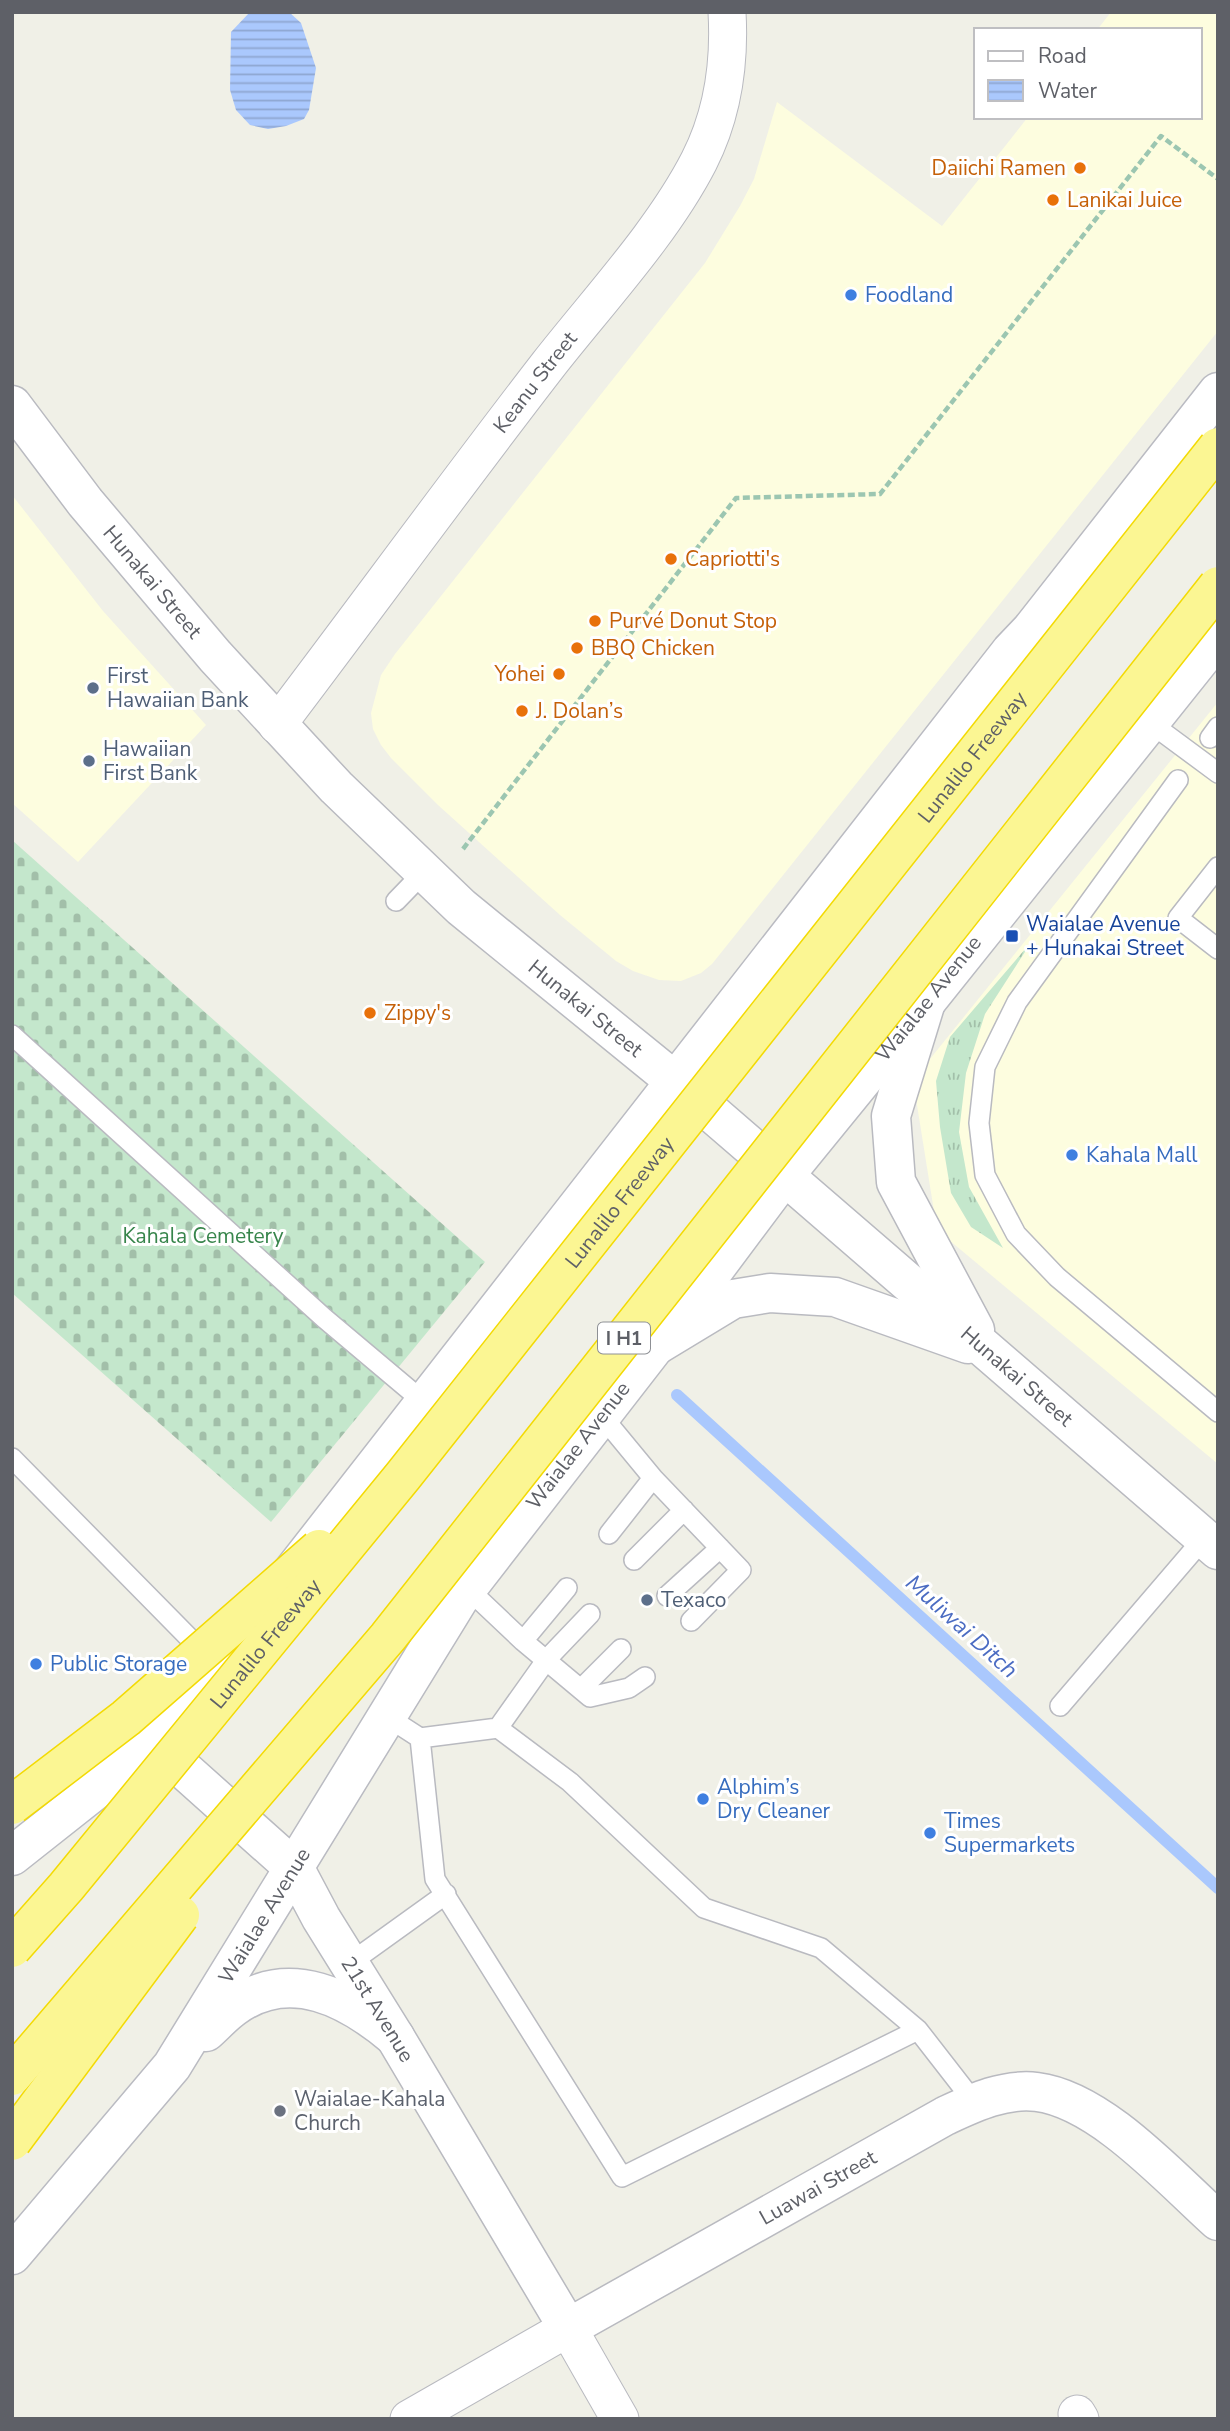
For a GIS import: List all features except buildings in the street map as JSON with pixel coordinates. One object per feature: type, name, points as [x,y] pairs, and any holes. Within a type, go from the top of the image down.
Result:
[{"type":"highway","name":"Lunalilo Freeway","points":[[12,1948],[66,1887],[403,1476],[1218,447]]},
{"type":"highway","name":"I H1","points":[[12,2076],[388,1637],[1218,586]]},
{"type":"highway","points":[[12,1805],[126,1718],[403,1476]]},
{"type":"highway","points":[[12,2141],[388,1637]]},
{"type":"main road","points":[[12,1856],[165,1735],[1012,651],[1218,392]]},
{"type":"main road","name":"Hunakai Street","points":[[12,405],[85,502],[206,646],[336,787],[461,907],[676,1082],[1211,1544]]},
{"type":"main road","name":"Waialae Avenue","points":[[12,2255],[172,2066],[467,1588],[785,1175],[1218,637]]},
{"type":"main road","points":[[926,1002],[891,1116],[896,1182],[986,1350]]},
{"type":"main road","points":[[655,1347],[733,1299],[770,1293],[835,1297],[986,1350]]},
{"type":"main road","name":"21st Avenue","points":[[154,1743],[295,1869],[321,1918],[396,2037],[568,2328]]},
{"type":"main road","points":[[172,2066],[234,2007],[267,1990],[302,1989],[334,1996],[371,2016],[396,2037]]},
{"type":"main road","name":"Luawai Street","points":[[568,2328],[945,2116],[974,2102],[1004,2094],[1036,2092],[1072,2103],[1116,2129],[1218,2221]]},
{"type":"street","name":"Keanu Street","points":[[277,725],[547,367],[672,208],[699,159],[721,105],[729,48],[727,12]]},
{"type":"street","name":"Luawai Street","points":[[410,2419],[568,2328]]},
{"type":"street","name":"21st Avenue","points":[[568,2328],[620,2419]]},
{"type":"lane","points":[[1149,722],[1218,773]]},
{"type":"lane","points":[[1178,780],[1017,1002],[985,1067],[979,1123],[985,1175],[1016,1234],[1057,1277],[1218,1412]]},
{"type":"lane","points":[[1218,867],[1178,918],[1218,949]]},
{"type":"lane","points":[[396,901],[425,871]]},
{"type":"lane","points":[[12,1035],[324,1318],[425,1403]]},
{"type":"lane","points":[[601,1415],[653,1478],[741,1570],[691,1621]]},
{"type":"lane","points":[[12,1458],[218,1667]]},
{"type":"lane","points":[[609,1534],[653,1478]]},
{"type":"lane","points":[[634,1560],[684,1510]]},
{"type":"lane","points":[[1060,1706],[1211,1544]]},
{"type":"lane","points":[[667,1596],[720,1548]]},
{"type":"lane","points":[[467,1588],[523,1641],[590,1697],[629,1688],[645,1677]]},
{"type":"lane","points":[[523,1641],[567,1588]]},
{"type":"lane","points":[[498,1728],[547,1660],[590,1614]]},
{"type":"lane","points":[[581,1689],[621,1650]]},
{"type":"lane","points":[[386,1716],[420,1738],[498,1728],[570,1782],[704,1908],[821,1948],[918,2030],[974,2102]]},
{"type":"lane","points":[[420,1738],[435,1879],[622,2177],[918,2030]]},
{"type":"lane","points":[[350,1963],[446,1894]]},
{"type":"path","points":[[463,849],[736,498],[880,494],[1161,136],[1218,180]]},
{"type":"shaded area","points":[[1111,12],[1218,12],[1218,331],[712,964],[701,973],[681,981],[659,980],[633,971],[616,961],[560,915],[438,805],[391,758],[373,729],[371,713],[381,675],[705,263],[754,179],[777,102],[942,226],[1026,119],[1202,119],[1202,28],[1099,28]]},
{"type":"shaded area","name":"First Hawaiian Bank","points":[[12,495],[103,611],[206,725],[78,862],[12,803]]},
{"type":"shaded area","name":"Kahala Mall","points":[[1218,702],[1218,1464],[937,1230],[913,1080]]},
{"type":"green space","name":"Kahala Cemetery","points":[[12,840],[485,1262],[271,1522],[12,1293]]},
{"type":"green space","points":[[1032,941],[985,1014],[966,1073],[959,1132],[969,1187],[1003,1248],[971,1227],[951,1193],[940,1127],[936,1081],[950,1037]]},
{"type":"water","points":[[250,12],[289,12],[301,23],[316,68],[309,110],[304,119],[268,129],[250,125],[236,110],[230,90],[231,32]]},
{"type":"waterway","name":"Muliwai Ditch","points":[[677,1395],[1218,1888]]},
{"type":"place","name":"Daiichi Ramen","points":[[1080,168]]},
{"type":"place","name":"Lanikai Juice","points":[[1053,200]]},
{"type":"place","name":"Foodland","points":[[851,295]]},
{"type":"place","name":"Capriotti's","points":[[671,559]]},
{"type":"place","name":"Purvé Donut Stop","points":[[595,621]]},
{"type":"place","name":"BBQ Chicken","points":[[577,648]]},
{"type":"place","name":"Yohei","points":[[559,674]]},
{"type":"place","name":"First Hawaiian Bank","points":[[93,688]]},
{"type":"place","name":"J. Dolan’s","points":[[522,711]]},
{"type":"place","name":"Hawaiian First Bank","points":[[89,761]]},
{"type":"place","name":"Waialae Avenue + Hunakai Street","points":[[1012,936]]},
{"type":"place","name":"Zippy's","points":[[370,1013]]},
{"type":"place","name":"Kahala Mall","points":[[1072,1155]]},
{"type":"place","name":"Texaco","points":[[647,1600]]},
{"type":"place","name":"Public Storage","points":[[36,1664]]},
{"type":"place","name":"Alphim’s Dry Cleaner","points":[[703,1799]]},
{"type":"place","name":"Times Supermarkets","points":[[930,1833]]},
{"type":"place","name":"Waialae-Kahala Church","points":[[280,2111]]}]
